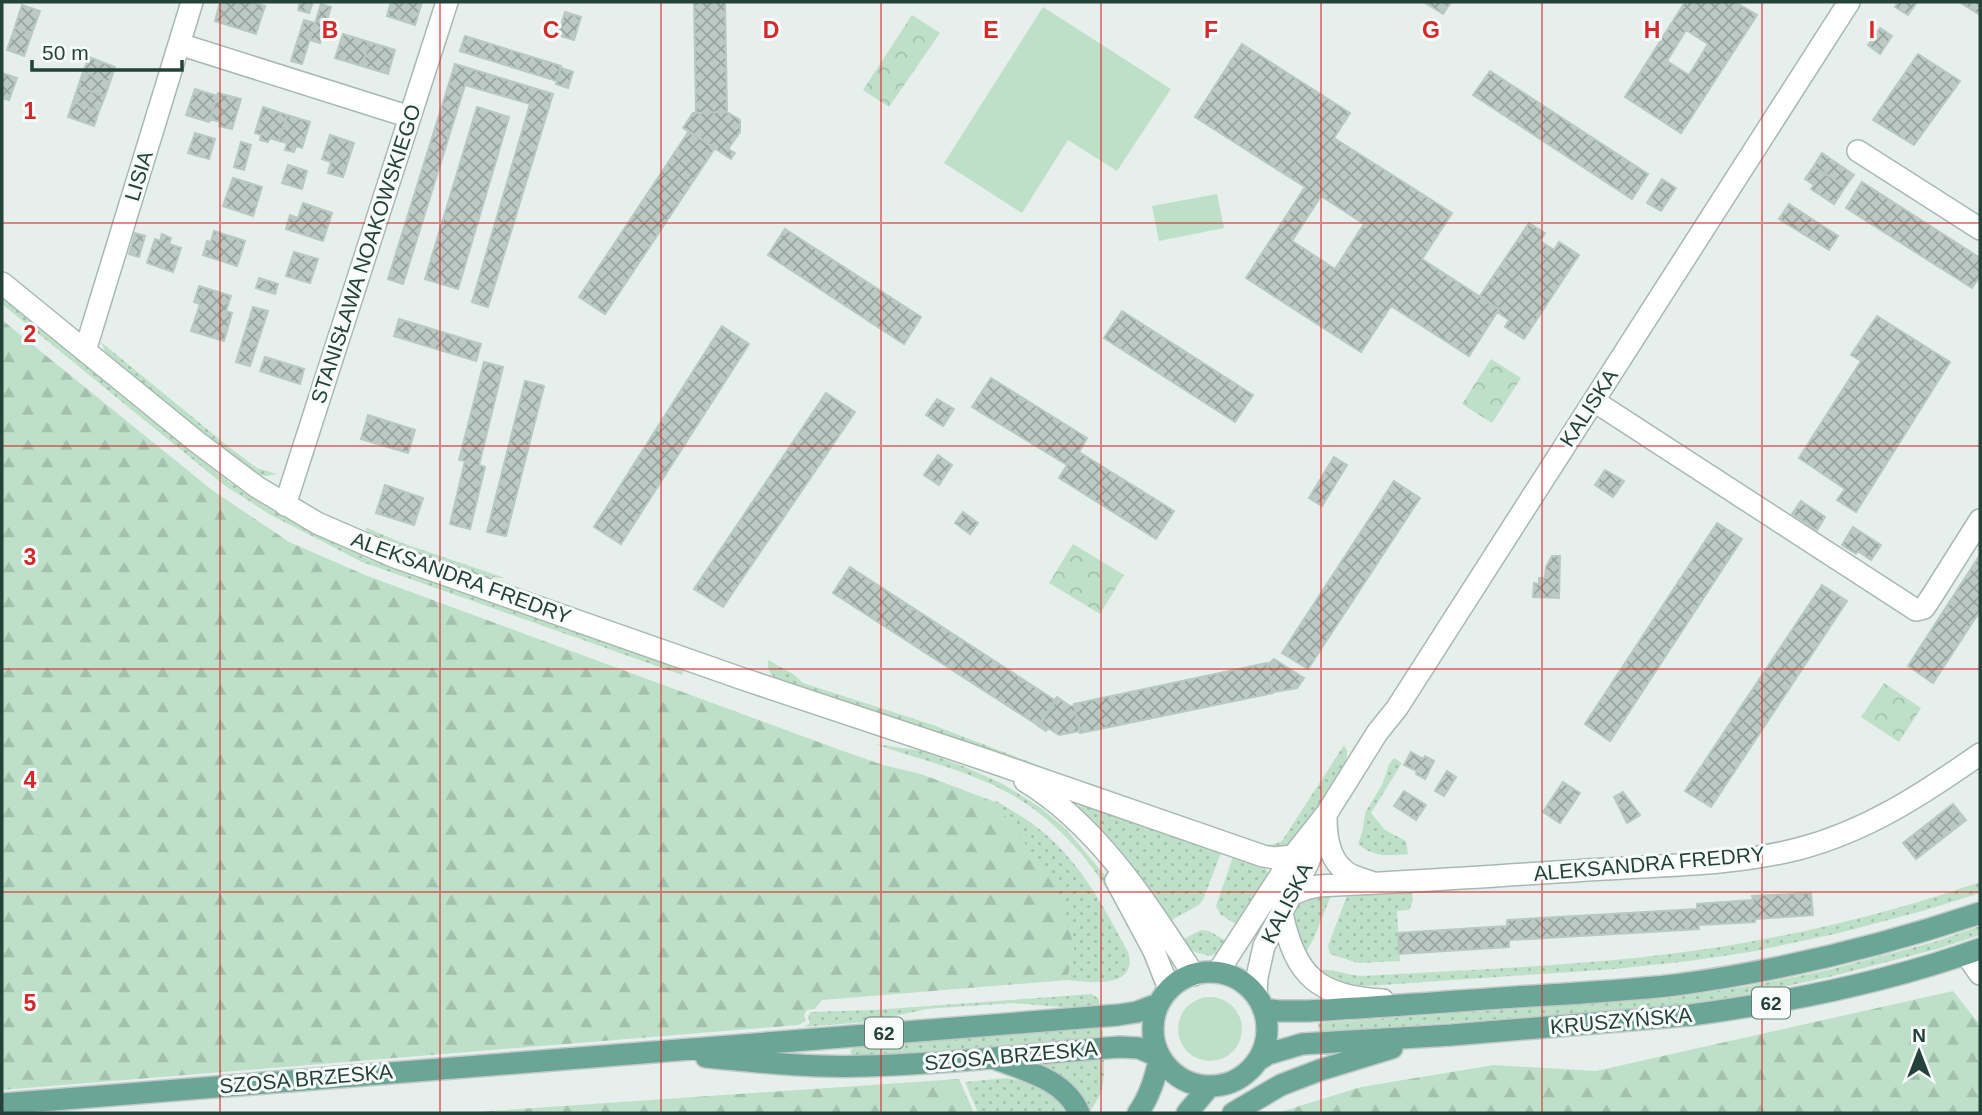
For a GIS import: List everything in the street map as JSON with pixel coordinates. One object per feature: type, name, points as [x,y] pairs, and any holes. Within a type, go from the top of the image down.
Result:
[{"type":"main road","name":"KRUSZYŃSKA","points":[[1260,1002],[1279,1011],[1308,1011],[1674,985],[1791,965],[1906,937],[1980,913]]},
{"type":"main road","name":"KRUSZYŃSKA","points":[[1257,1061],[1302,1044],[1451,1035],[1731,1010],[1904,973],[1973,951]]},
{"type":"main road","name":"62","points":[[1163,997],[1180,981],[1194,975],[1218,972]]},
{"type":"main road","points":[[1218,972],[1239,980],[1260,1002],[1267,1032],[1257,1061]]},
{"type":"main road","name":"SZOSA BRZESKA","points":[[2,1104],[1118,1015],[1137,1012],[1163,997]]},
{"type":"main road","points":[[1138,1113],[1154,1082],[1160,1057],[1153,1036],[1153,1023],[1163,997]]},
{"type":"main road","points":[[1233,1113],[1281,1085],[1310,1074],[1372,1054],[1451,1035]]},
{"type":"main road","name":"SZOSA BRZESKA","points":[[610,1055],[678,1056],[826,1066],[933,1063],[1120,1048],[1139,1048],[1160,1057]]},
{"type":"main road","name":"62","points":[[1160,1057],[1168,1069],[1180,1078],[1209,1087],[1236,1080],[1257,1061]]},
{"type":"main road","points":[[990,1058],[1035,1073],[1052,1083],[1064,1093],[1079,1113]]},
{"type":"main road","points":[[1187,1113],[1209,1087]]},
{"type":"street","name":"LISIA","points":[[85,351],[192,2]]},
{"type":"street","name":"STANISŁAWA NOAKOWSKIEGO","points":[[285,505],[447,2]]},
{"type":"street","name":"KALISKA","points":[[1218,972],[1293,856],[1326,813],[1377,733],[1404,698],[1849,2]]},
{"type":"street","points":[[179,44],[410,117]]},
{"type":"street","points":[[1858,151],[1980,229]]},
{"type":"street","name":"ALEKSANDRA FREDRY","points":[[2,283],[232,469],[317,523],[395,557],[743,679],[1263,856],[1293,856]]},
{"type":"street","points":[[1594,401],[1916,610],[1924,608],[1980,520]]},
{"type":"street","name":"ALEKSANDRA FREDRY","points":[[1287,904],[1318,886],[1730,861],[1799,849],[1846,833],[1896,810],[1980,754]]},
{"type":"street","name":"ALEKSANDRA FREDRY","points":[[983,759],[1029,783],[1076,820],[1142,897],[1194,975]]},
{"type":"street","name":"KALISKA","points":[[1260,1002],[1257,977],[1264,946],[1308,863],[1326,813]]},
{"type":"street","name":"ALEKSANDRA FREDRY","points":[[1326,813],[1328,842],[1337,863],[1351,875],[1377,884]]},
{"type":"street","name":"ALEKSANDRA FREDRY","points":[[1096,841],[1154,951],[1163,997]]},
{"type":"street","points":[[1287,904],[1292,951],[1308,975],[1320,985],[1352,997],[1438,1002]]},
{"type":"street","points":[[1973,951],[1980,974]]},
{"type":"green space","points":[[1043,7],[1171,89],[1117,171],[1068,140],[1022,213],[944,163]]},
{"type":"green space","points":[[912,15],[940,33],[889,107],[863,90]]},
{"type":"green space","points":[[1217,194],[1224,228],[1159,241],[1152,206]]},
{"type":"green space","points":[[2,296],[228,481],[271,510],[366,558],[684,670],[682,675],[362,562],[269,514],[224,485],[2,304]]},
{"type":"green space","points":[[2,320],[212,490],[289,542],[365,575],[843,751],[883,765],[921,774],[995,802],[1058,889],[1074,947],[1067,980],[822,1000],[815,1009],[807,1010],[804,1015],[806,1021],[798,1025],[2,1090]]},
{"type":"green space","points":[[101,342],[257,468],[277,474],[257,474],[227,452],[106,354]]},
{"type":"green space","points":[[1491,359],[1521,378],[1492,423],[1462,404]]},
{"type":"green space","points":[[365,527],[402,543],[505,578],[486,577],[369,535]]},
{"type":"green space","points":[[1073,544],[1124,575],[1100,614],[1049,583]]},
{"type":"green space","points":[[768,660],[803,683],[933,725],[1066,776],[1226,832],[1228,836],[780,680],[770,672]]},
{"type":"green space","points":[[1884,683],[1921,708],[1899,742],[1861,717]]},
{"type":"green space","points":[[875,744],[922,751],[965,767],[1003,784],[1041,808],[1066,829],[1103,873],[1140,939],[1135,940],[1110,894],[1085,858],[1044,817],[1013,796],[982,780]]},
{"type":"green space","points":[[1344,745],[1347,751],[1346,763],[1297,839],[1283,850],[1240,840],[1243,838],[1267,845],[1282,841]]},
{"type":"green space","points":[[1394,758],[1402,763],[1371,813],[1385,830],[1406,841],[1408,854],[1381,855],[1358,844],[1365,813]]},
{"type":"green space","points":[[996,801],[1051,839],[1088,883],[1128,952],[1129,964],[1126,973],[1109,981],[1067,980],[1074,947]]},
{"type":"green space","points":[[1082,805],[1221,853],[1199,905],[1168,922],[1115,849],[1079,809],[1078,806]]},
{"type":"green space","points":[[1233,857],[1265,869],[1270,874],[1239,926],[1221,915],[1216,906]]},
{"type":"green space","points":[[1980,882],[1980,893],[1926,910],[1835,934],[1750,952],[1689,961],[1615,969],[1353,987],[1332,981],[1316,970],[1362,976],[1556,965],[1701,950],[1837,924]]},
{"type":"green space","points":[[1412,890],[1413,900],[1409,910],[1397,911],[1400,961],[1358,963],[1330,954],[1328,946],[1348,893]]},
{"type":"green space","points":[[1332,893],[1303,958],[1294,926],[1295,910],[1304,900]]},
{"type":"green space","points":[[1980,926],[1980,935],[1937,949],[1829,977],[1672,1007],[1319,1032],[1318,1023],[1671,998],[1749,986],[1828,970],[1934,942]]},
{"type":"green space","points":[[1201,930],[1209,931],[1228,942],[1222,951],[1210,956],[1195,952],[1180,941]]},
{"type":"green space","points":[[1953,991],[1980,1025],[1980,1113],[1277,1113],[1361,1087],[1494,1065],[1596,1071]]},
{"type":"green space","points":[[1092,994],[1099,999],[1099,1006],[1061,1007],[1013,1003],[927,1009],[867,1022],[804,1027],[810,1023],[808,1016],[811,1012]]},
{"type":"green space","points":[[1204,997],[1216,997],[1233,1006],[1240,1017],[1240,1041],[1233,1052],[1216,1061],[1204,1061],[1192,1056],[1183,1047],[1178,1035],[1178,1023],[1183,1011],[1192,1002]]},
{"type":"green space","points":[[1102,1027],[1103,1038],[855,1057],[850,1052],[854,1046]]},
{"type":"green space","points":[[1104,1059],[1102,1088],[1089,1113],[1042,1067],[1044,1064]]},
{"type":"green space","points":[[1006,1078],[1040,1088],[1066,1113],[978,1113],[965,1082]]},
{"type":"green space","points":[[959,1079],[974,1113],[461,1113]]},
{"type":"building","points":[[220,2],[250,2],[265,6],[256,34],[215,21]]},
{"type":"building","points":[[300,2],[313,2],[309,13],[298,10]]},
{"type":"building","points":[[391,2],[422,2],[415,25],[387,16]]},
{"type":"building","points":[[694,2],[725,2],[727,112],[696,113]]},
{"type":"building","points":[[1424,2],[1451,2],[1443,14]]},
{"type":"building","points":[[1685,2],[1735,2],[1757,15],[1681,133],[1625,97]],"holes":[[[1686,30],[1708,44],[1689,75],[1667,61]]]},
{"type":"building","points":[[1898,2],[1917,2],[1908,15],[1895,7]]},
{"type":"building","points":[[1980,2],[1980,15],[1961,3]]},
{"type":"building","points":[[321,4],[331,7],[320,43],[310,40]]},
{"type":"building","points":[[22,5],[40,11],[32,33],[15,27]]},
{"type":"building","points":[[565,12],[581,17],[574,40],[558,35]]},
{"type":"building","points":[[304,20],[315,23],[302,64],[291,61]]},
{"type":"building","points":[[15,27],[32,33],[24,56],[7,50]]},
{"type":"building","points":[[1880,28],[1892,36],[1880,54],[1868,45]]},
{"type":"building","points":[[343,34],[369,42],[362,66],[335,58]]},
{"type":"building","points":[[465,36],[561,66],[557,81],[460,51]]},
{"type":"building","points":[[369,42],[395,50],[388,74],[362,66]]},
{"type":"building","points":[[1242,44],[1350,113],[1334,138],[1452,213],[1422,259],[1499,309],[1469,356],[1391,306],[1361,352],[1246,278],[1305,187],[1195,117]],"holes":[[[1321,196],[1364,224],[1335,269],[1292,241]]]},
{"type":"building","points":[[1918,54],[1960,81],[1914,145],[1873,120]]},
{"type":"building","points":[[89,57],[115,67],[110,82],[83,72]]},
{"type":"building","points":[[455,64],[553,94],[488,307],[472,302],[530,104],[465,85],[403,284],[388,279]]},
{"type":"building","points":[[561,68],[573,72],[568,88],[556,84]]},
{"type":"building","points":[[1490,71],[1648,174],[1632,199],[1473,95]]},
{"type":"building","points":[[83,72],[110,82],[105,96],[78,87]]},
{"type":"building","points":[[2,73],[17,78],[9,100],[2,98]]},
{"type":"building","points":[[78,87],[105,96],[99,111],[73,102]]},
{"type":"building","points":[[195,89],[217,96],[209,122],[186,115]]},
{"type":"building","points":[[218,93],[241,99],[232,129],[219,126],[220,122],[210,119]]},
{"type":"building","points":[[73,102],[99,111],[94,126],[68,117]]},
{"type":"building","points":[[263,107],[287,115],[279,141],[270,138],[268,142],[260,140],[261,135],[255,133]]},
{"type":"building","points":[[477,107],[509,117],[458,289],[425,279]]},
{"type":"building","points":[[727,112],[740,120],[740,132],[728,149],[735,153],[731,159],[683,128],[693,113]]},
{"type":"building","points":[[287,115],[310,122],[302,148],[296,146],[294,152],[285,150],[287,143],[279,141]]},
{"type":"building","points":[[689,131],[715,148],[605,314],[579,297]]},
{"type":"building","points":[[195,133],[215,139],[209,159],[188,153]]},
{"type":"building","points":[[330,135],[354,143],[343,177],[328,173],[331,162],[322,159]]},
{"type":"building","points":[[241,142],[251,145],[244,170],[234,167]]},
{"type":"building","points":[[1822,153],[1854,175],[1845,187],[1814,166]]},
{"type":"building","points":[[288,165],[307,171],[302,189],[282,183]]},
{"type":"building","points":[[1814,166],[1845,187],[1834,204],[1811,189],[1814,185],[1805,179]]},
{"type":"building","points":[[233,178],[262,187],[253,216],[223,206]]},
{"type":"building","points":[[1662,179],[1676,188],[1661,211],[1647,203]]},
{"type":"building","points":[[1862,182],[1980,258],[1980,276],[1972,288],[1846,208]]},
{"type":"building","points":[[303,203],[332,213],[323,241],[286,229],[290,215],[298,218]]},
{"type":"building","points":[[1789,204],[1838,236],[1829,250],[1779,219]]},
{"type":"building","points":[[1529,223],[1545,233],[1540,241],[1554,250],[1559,242],[1579,255],[1524,339],[1505,327],[1509,320],[1480,296]]},
{"type":"building","points":[[785,229],[921,317],[904,344],[768,255]]},
{"type":"building","points":[[214,231],[245,241],[237,266],[203,255],[207,241],[211,242]]},
{"type":"building","points":[[135,233],[145,236],[139,257],[129,254]]},
{"type":"building","points":[[162,234],[171,238],[169,244],[181,248],[173,272],[147,263],[155,239],[160,241]]},
{"type":"building","points":[[294,252],[318,259],[310,283],[286,276]]},
{"type":"building","points":[[259,278],[278,284],[275,294],[256,288]]},
{"type":"building","points":[[199,286],[231,296],[226,311],[232,313],[224,341],[191,331],[200,304],[194,302]]},
{"type":"building","points":[[253,307],[268,311],[250,366],[236,362]]},
{"type":"building","points":[[1122,311],[1253,395],[1235,422],[1104,338]]},
{"type":"building","points":[[1877,316],[1950,362],[1856,512],[1837,500],[1845,489],[1799,458],[1861,361],[1851,355]]},
{"type":"building","points":[[399,319],[481,344],[476,361],[394,336]]},
{"type":"building","points":[[722,326],[749,344],[621,544],[594,527]]},
{"type":"building","points":[[265,357],[304,369],[300,384],[260,371]]},
{"type":"building","points":[[484,362],[503,367],[479,465],[485,467],[470,529],[450,524],[465,461],[459,460]]},
{"type":"building","points":[[991,378],[1087,438],[1079,452],[1174,511],[1156,539],[1059,478],[1067,465],[972,407]]},
{"type":"building","points":[[525,381],[544,386],[506,536],[487,532]]},
{"type":"building","points":[[826,393],[855,412],[723,607],[694,589]]},
{"type":"building","points":[[937,399],[954,409],[943,426],[926,415]]},
{"type":"building","points":[[368,415],[415,430],[408,453],[361,439]]},
{"type":"building","points":[[938,455],[952,465],[939,485],[924,475]]},
{"type":"building","points":[[1334,457],[1347,465],[1322,506],[1309,498]]},
{"type":"building","points":[[1605,470],[1624,481],[1613,497],[1595,485]]},
{"type":"building","points":[[1394,481],[1420,498],[1308,669],[1282,653]]},
{"type":"building","points":[[385,485],[423,498],[414,525],[376,513]]},
{"type":"building","points":[[1801,501],[1825,517],[1817,530],[1792,514]]},
{"type":"building","points":[[963,512],[978,523],[970,534],[955,523]]},
{"type":"building","points":[[1717,523],[1742,539],[1610,741],[1585,724]]},
{"type":"building","points":[[1853,527],[1881,545],[1871,560],[1842,545]]},
{"type":"building","points":[[1980,555],[1980,611],[1933,683],[1908,666]]},
{"type":"building","points":[[1552,556],[1560,556],[1559,598],[1533,597],[1534,583],[1539,584],[1539,578],[1545,578],[1546,567]]},
{"type":"building","points":[[850,567],[1056,701],[1039,726],[833,593]]},
{"type":"building","points":[[1822,585],[1847,601],[1711,807],[1685,791]]},
{"type":"building","points":[[1274,659],[1304,678],[1297,688],[1273,692],[1267,665]]},
{"type":"building","points":[[1267,663],[1273,693],[1080,733],[1074,704]]},
{"type":"building","points":[[1057,697],[1070,706],[1074,705],[1080,731],[1059,735],[1048,728],[1046,731],[1038,726]]},
{"type":"building","points":[[1411,752],[1423,759],[1425,756],[1434,761],[1425,779],[1416,774],[1417,771],[1404,765]]},
{"type":"building","points":[[1447,771],[1456,777],[1444,796],[1435,791]]},
{"type":"building","points":[[1563,782],[1580,793],[1560,823],[1543,812]]},
{"type":"building","points":[[1404,791],[1426,805],[1416,820],[1394,806]]},
{"type":"building","points":[[1623,792],[1640,815],[1627,823],[1614,797]]},
{"type":"building","points":[[1953,804],[1966,820],[1916,859],[1903,843]]},
{"type":"building","points":[[1811,893],[1813,915],[1698,925],[1699,929],[1509,940],[1509,947],[1399,954],[1398,933],[1507,926],[1507,920],[1697,909],[1697,904],[1753,900],[1752,896]]}]
